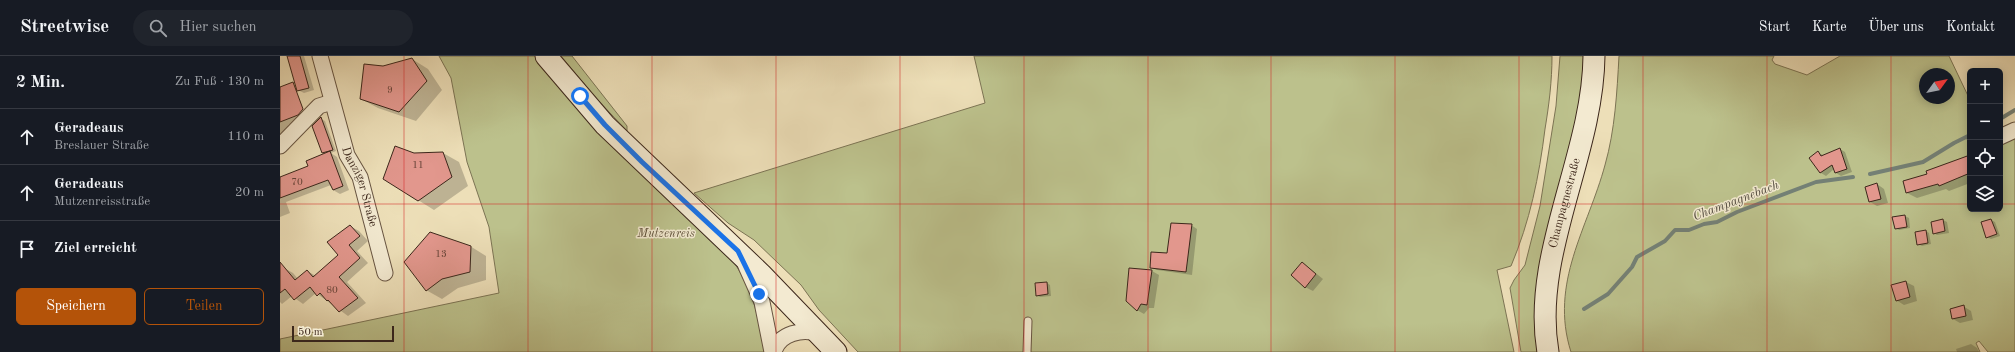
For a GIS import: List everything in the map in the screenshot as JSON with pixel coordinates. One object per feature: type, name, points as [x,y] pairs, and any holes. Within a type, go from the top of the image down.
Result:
[{"type":"main road","points":[[546,56],[610,130],[738,251],[836,352]]},
{"type":"main road","name":"Champagnestraße","points":[[1548,352],[1545,310],[1548,278],[1588,116],[1594,56]]},
{"type":"street","name":"Danziger Straße","points":[[320,56],[347,155],[360,177],[385,273]]},
{"type":"street","points":[[280,146],[319,106],[332,102]]},
{"type":"street","points":[[2003,136],[2015,130]]},
{"type":"street","points":[[738,251],[759,294],[773,352]]},
{"type":"street","points":[[773,352],[780,341],[790,335],[812,332],[819,334]]},
{"type":"lane","points":[[1027,352],[1028,321]]},
{"type":"green space","name":"Mutzenreis","points":[[439,56],[539,56],[733,261],[751,294],[765,352],[280,352],[280,339],[499,293],[489,227],[467,162],[451,78]]},
{"type":"green space","points":[[561,56],[572,56],[627,126],[627,131],[595,97]]},
{"type":"green space","points":[[974,56],[1552,56],[1548,111],[1540,164],[1529,216],[1511,266],[1497,270],[1514,352],[858,352],[819,310],[801,285],[754,240],[728,223],[694,193],[985,103]]},
{"type":"green space","points":[[1560,56],[1586,56],[1586,63],[1538,352],[1521,352],[1510,288],[1525,265],[1540,206],[1556,106]]},
{"type":"green space","points":[[1619,56],[1774,56],[1772,60],[1775,64],[1807,75],[1840,56],[1949,56],[1955,68],[1919,68],[1919,104],[1955,104],[1955,69],[1967,94],[1967,212],[2003,212],[2003,141],[2015,135],[2015,352],[1988,352],[1979,341],[1976,343],[1980,352],[1571,352],[1565,327],[1565,303],[1568,279],[1573,256],[1605,165],[1615,111]]},
{"type":"building","points":[[287,56],[300,56],[309,88],[297,91]]},
{"type":"building","points":[[412,58],[427,81],[399,112],[360,99],[364,64],[383,66]]},
{"type":"building","points":[[293,82],[303,109],[298,115],[280,122],[280,87]]},
{"type":"building","points":[[321,117],[333,150],[322,153],[312,126]]},
{"type":"building","points":[[395,146],[414,153],[443,152],[452,177],[418,201],[383,179]]},
{"type":"building","points":[[1840,148],[1847,169],[1835,173],[1832,165],[1820,173],[1809,158],[1818,151],[1821,156]]},
{"type":"building","points":[[330,151],[343,186],[333,190],[328,180],[280,198],[280,177],[308,166],[306,161]]},
{"type":"building","points":[[1967,156],[1967,174],[1939,186],[1938,184],[1906,193],[1903,181],[1927,174],[1926,171]]},
{"type":"building","points":[[1877,183],[1881,199],[1869,202],[1865,187]]},
{"type":"building","points":[[1905,215],[1907,227],[1895,229],[1892,217]]},
{"type":"building","points":[[1943,219],[1945,231],[1933,234],[1931,222]]},
{"type":"building","points":[[1991,219],[1997,234],[1986,238],[1981,222]]},
{"type":"building","points":[[1171,223],[1192,224],[1186,272],[1150,268],[1151,252],[1167,253]]},
{"type":"building","points":[[350,225],[360,236],[349,245],[360,258],[339,277],[358,298],[339,312],[320,293],[317,296],[310,287],[294,300],[285,289],[280,293],[280,262],[295,280],[307,270],[313,277],[338,255],[327,242]]},
{"type":"building","points":[[1926,230],[1928,243],[1917,245],[1915,232]]},
{"type":"building","points":[[430,232],[471,246],[470,272],[442,279],[426,291],[404,262]]},
{"type":"building","points":[[1302,262],[1316,274],[1305,288],[1291,275]]},
{"type":"building","points":[[1129,268],[1152,270],[1147,305],[1141,304],[1137,311],[1126,301]]},
{"type":"building","points":[[1906,281],[1910,297],[1896,301],[1891,285]]},
{"type":"building","points":[[1047,282],[1048,294],[1036,296],[1035,283]]},
{"type":"building","points":[[1964,305],[1966,316],[1952,319],[1950,309]]},
{"type":"waterway","name":"Champagnebach","points":[[2003,117],[2015,110]]},
{"type":"waterway","name":"Champagnebach","points":[[1870,174],[1923,162],[1967,136]]},
{"type":"waterway","name":"Champagnebach","points":[[1584,309],[1608,294],[1632,267],[1637,257],[1665,241],[1675,230],[1689,230],[1704,224],[1717,222],[1737,212],[1816,182],[1853,177]]},
{"type":"route","points":[[580,96],[605,125],[642,162],[738,251],[756,285],[759,294]]}]
